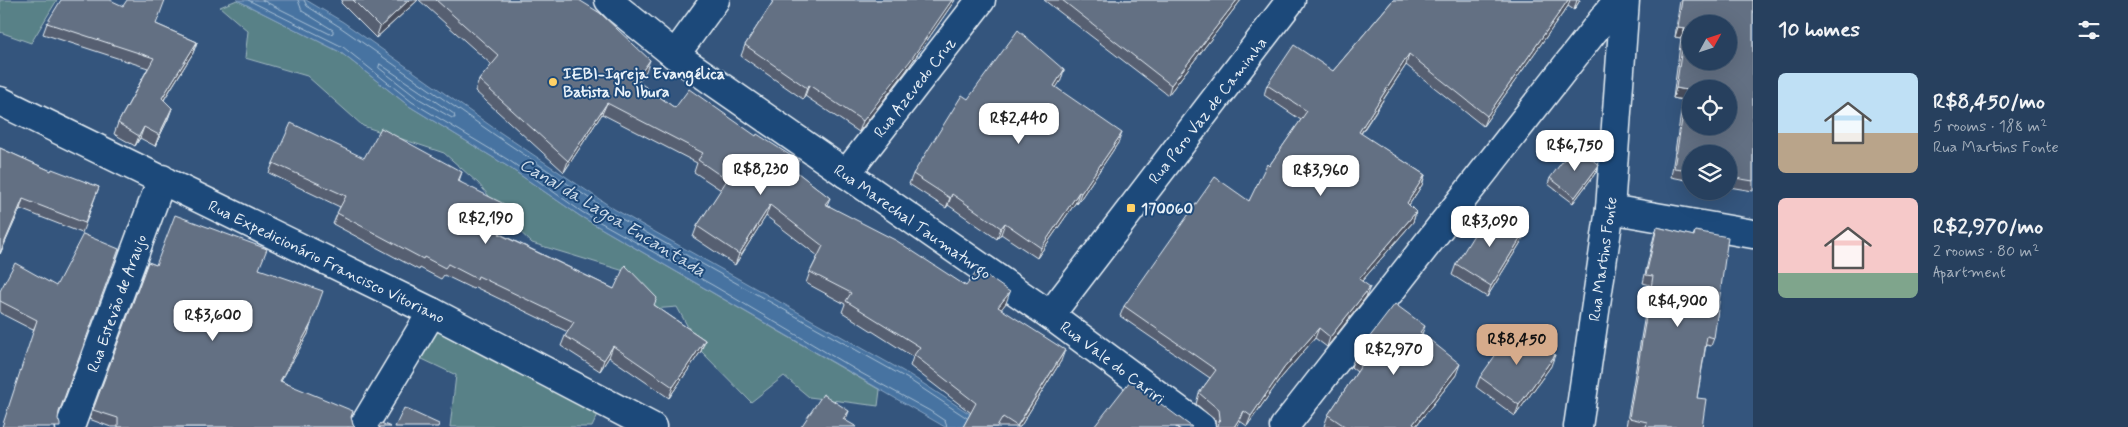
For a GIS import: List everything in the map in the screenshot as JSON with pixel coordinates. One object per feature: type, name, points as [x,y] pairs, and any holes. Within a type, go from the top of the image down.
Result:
[{"type":"street","name":"Rua Marechal Taumaturgo","points":[[609,0],[675,55],[1050,315]]},
{"type":"street","points":[[675,55],[716,0]]},
{"type":"street","name":"Rua Azevedo Cruz","points":[[846,174],[981,0]]},
{"type":"street","name":"Rua Pero Vaz de Caminha","points":[[1050,315],[1291,0]]},
{"type":"street","points":[[1284,427],[1618,0]]},
{"type":"street","name":"Rua Martins Fonte","points":[[1578,427],[1610,209],[1625,0]]},
{"type":"street","name":"Rua Expedicionário Francisco Vitoriano","points":[[0,101],[432,312],[652,427]]},
{"type":"street","name":"Rua Estevão de Araujo","points":[[70,427],[162,179]]},
{"type":"street","points":[[1610,209],[1753,234]]},
{"type":"street","points":[[363,427],[432,312]]},
{"type":"street","name":"Rua Vale do Cariri","points":[[1050,315],[1200,427]]},
{"type":"green space","points":[[0,0],[57,0],[31,43],[0,32]]},
{"type":"green space","points":[[237,0],[340,52],[409,106],[507,166],[580,216],[880,390],[878,406],[809,397],[784,376],[751,402],[701,351],[677,307],[653,309],[639,295],[642,283],[624,271],[532,243],[515,227],[478,183],[444,153],[363,126],[307,76],[245,58],[248,31],[220,7]]},
{"type":"green space","points":[[438,327],[601,408],[592,427],[450,427],[456,375],[420,358]]},
{"type":"water","name":"Canal da Lagoa Encantada","points":[[237,0],[306,0],[343,22],[498,131],[614,209],[910,375],[990,427],[945,427],[580,216],[507,166],[409,106],[340,52]]},
{"type":"building","points":[[61,0],[110,0],[123,6],[127,0],[165,0],[156,24],[197,42],[162,98],[172,108],[159,135],[144,127],[139,136],[118,123],[154,58],[47,23]]},
{"type":"building","points":[[353,0],[409,0],[380,27]]},
{"type":"building","points":[[436,0],[579,0],[600,13],[650,60],[636,80],[675,108],[689,89],[756,136],[757,134],[799,161],[793,169],[830,198],[825,204],[897,241],[966,286],[978,270],[1010,292],[998,307],[1065,350],[1017,426],[1003,417],[997,427],[963,427],[976,403],[914,355],[920,347],[846,301],[851,293],[810,272],[823,246],[770,205],[739,254],[697,226],[727,180],[698,160],[703,153],[607,103],[568,161],[479,80],[499,56]]},
{"type":"building","points":[[774,0],[952,0],[910,61],[863,121],[809,85],[807,88],[745,45]]},
{"type":"building","points":[[1062,0],[1237,0],[1171,85]]},
{"type":"building","points":[[1393,0],[1568,0],[1487,116],[1409,54],[1359,132],[1425,175],[1407,203],[1416,212],[1359,279],[1370,287],[1330,337],[1319,328],[1284,368],[1251,416],[1244,411],[1234,427],[1216,427],[1220,418],[1219,410],[1199,393],[1216,370],[1124,306],[1215,177],[1249,201],[1267,164],[1269,166],[1307,111],[1267,85],[1294,45],[1333,71]]},
{"type":"building","points":[[1682,0],[1753,0],[1753,181],[1737,178],[1737,145],[1682,145],[1682,169],[1674,168],[1682,120],[1682,135],[1737,135],[1737,80],[1682,80],[1682,89],[1676,88],[1682,48],[1682,70],[1738,70],[1738,15],[1682,15],[1682,28],[1678,27]]},
{"type":"building","points":[[1018,30],[1064,70],[1054,86],[1122,133],[1041,248],[1005,223],[1001,228],[952,194],[950,198],[913,174],[962,95],[968,99]]},
{"type":"building","points":[[291,123],[364,158],[381,128],[462,172],[458,181],[512,208],[499,234],[614,289],[625,265],[657,298],[654,305],[705,340],[673,387],[613,346],[604,360],[565,336],[574,322],[478,276],[477,279],[448,264],[445,268],[424,257],[423,259],[337,213],[346,196],[273,163]]},
{"type":"building","points":[[1574,146],[1599,165],[1575,197],[1550,178]]},
{"type":"building","points":[[0,148],[51,171],[52,169],[99,187],[85,223],[23,199],[0,253]]},
{"type":"building","points":[[1490,209],[1525,231],[1491,286],[1456,264]]},
{"type":"building","points":[[175,215],[267,249],[259,269],[323,291],[311,324],[280,381],[353,411],[351,417],[355,427],[118,427],[118,418],[93,410],[148,262],[156,265]]},
{"type":"building","points":[[1657,227],[1694,236],[1695,231],[1728,237],[1714,338],[1707,336],[1697,398],[1706,399],[1702,427],[1646,427],[1647,422],[1629,418],[1653,276],[1646,275]]},
{"type":"building","points":[[83,234],[119,249],[59,412],[60,427],[2,427],[37,320],[0,301],[0,291],[15,263],[56,286]]},
{"type":"building","points":[[1395,304],[1425,326],[1420,332],[1460,364],[1413,424],[1418,427],[1346,427],[1328,415],[1363,363],[1355,356]]},
{"type":"building","points":[[1516,326],[1555,355],[1519,405],[1480,377]]},
{"type":"building","points":[[1130,381],[1192,427],[1094,427]]},
{"type":"building","points":[[823,394],[849,411],[843,419],[857,427],[801,427]]},
{"type":"building","points":[[404,408],[439,424],[438,427],[395,427]]},
{"type":"building","points":[[381,423],[391,427],[378,427]]},
{"type":"place","name":"IEBI-Igreja Evangélica Batista No Ibura","points":[[553,82]]},
{"type":"place","name":"170060","points":[[1131,208]]}]
